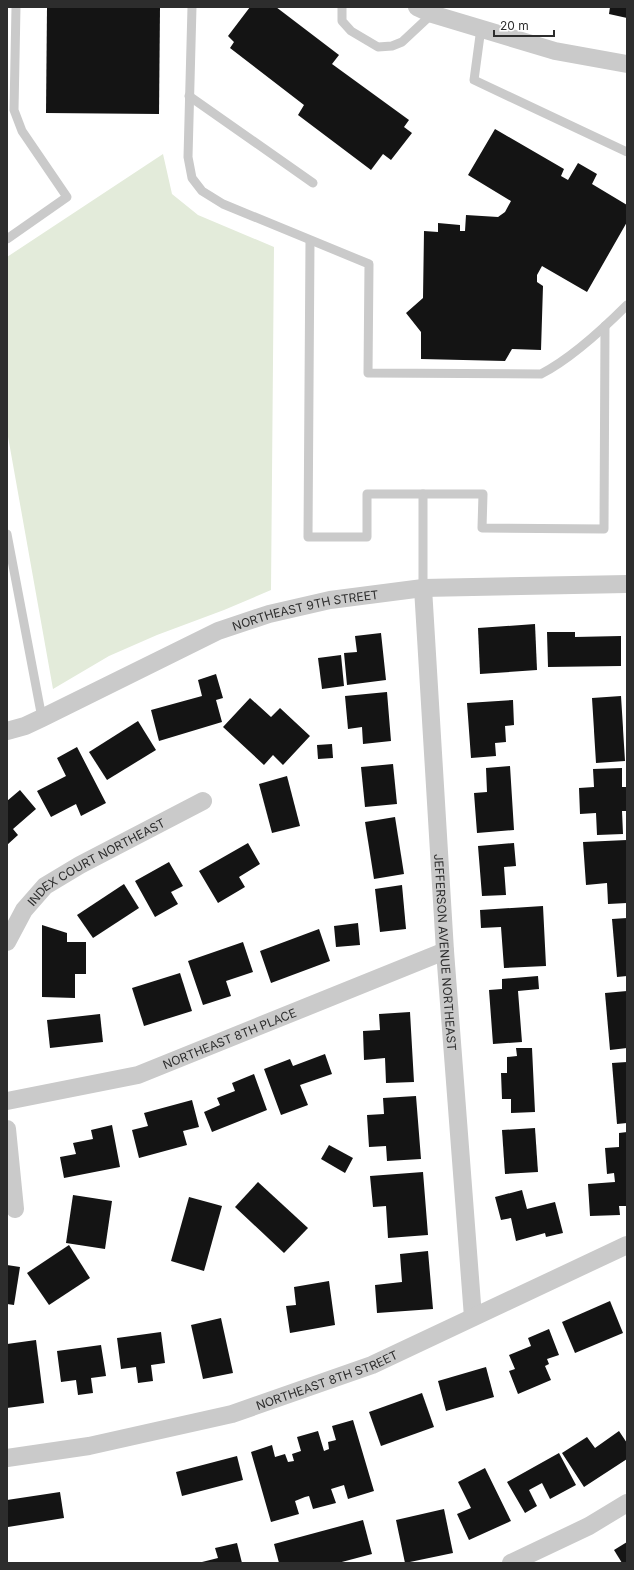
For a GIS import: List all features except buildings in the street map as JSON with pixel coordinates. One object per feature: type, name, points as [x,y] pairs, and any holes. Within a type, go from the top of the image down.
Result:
[{"type":"street","points":[[428,9],[481,28],[555,51],[627,64]]},
{"type":"street","name":"NORTHEAST 9TH STREET","points":[[7,731],[25,726],[42,718],[218,631],[269,614],[330,600],[423,588],[627,584]]},
{"type":"street","name":"JEFFERSON AVENUE NORTHEAST","points":[[423,588],[445,951],[473,1317]]},
{"type":"street","name":"INDEX COURT NORTHEAST","points":[[7,942],[24,910],[45,886],[80,865],[203,801]]},
{"type":"street","name":"NORTHEAST 8TH PLACE","points":[[7,1101],[138,1075],[445,951]]},
{"type":"street","points":[[7,1129],[16,1209]]},
{"type":"street","name":"NORTHEAST 8TH STREET","points":[[7,1458],[89,1446],[232,1414],[372,1365],[627,1245]]},
{"type":"street","points":[[511,1563],[589,1526],[627,1503]]},
{"type":"lane","points":[[7,239],[67,197],[22,131],[14,110],[16,7]]},
{"type":"lane","points":[[192,7],[188,157],[192,178],[202,191],[223,204],[369,264],[368,373],[541,374],[554,368],[605,326],[627,305]]},
{"type":"lane","points":[[342,7],[342,21],[346,26],[351,31],[378,47],[392,46],[402,42],[428,9]]},
{"type":"lane","points":[[481,28],[474,80],[627,152]]},
{"type":"lane","points":[[189,96],[313,183]]},
{"type":"lane","points":[[310,241],[308,537],[367,537],[367,494],[483,494],[482,528],[604,529],[605,326]]},
{"type":"lane","points":[[423,494],[423,588]]},
{"type":"lane","points":[[7,534],[42,718]]},
{"type":"green space","points":[[163,154],[172,194],[198,215],[274,247],[271,590],[224,610],[157,635],[109,656],[53,689],[7,431],[7,257]]}]
